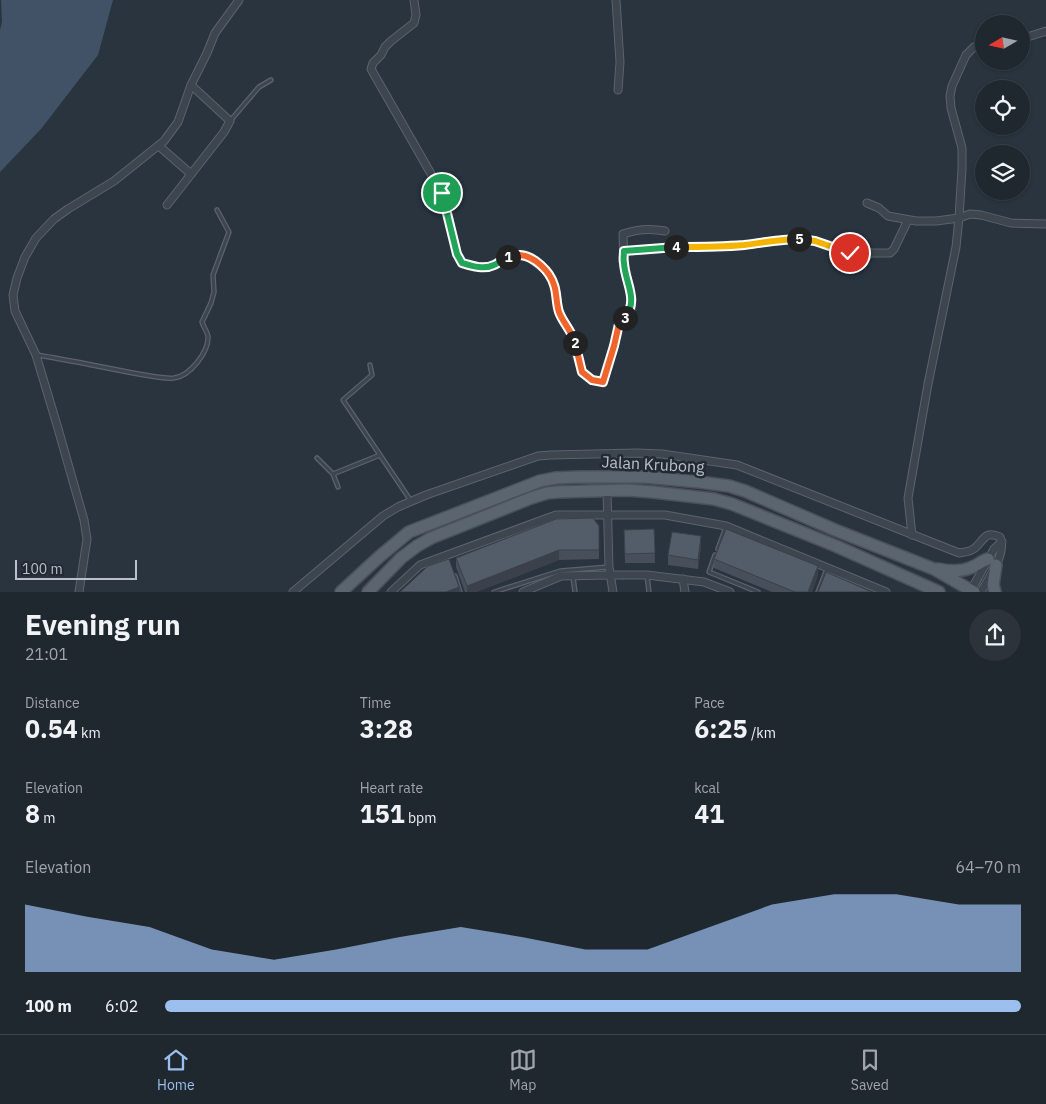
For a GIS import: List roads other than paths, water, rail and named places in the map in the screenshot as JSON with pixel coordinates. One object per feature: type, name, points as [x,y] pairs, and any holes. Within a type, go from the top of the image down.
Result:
[{"type":"main road","name":"Jalan Krubong","points":[[341,592],[409,532],[540,481],[579,477],[657,478],[729,486],[934,569],[974,591]]},
{"type":"main road","name":"Jalan Krubong","points":[[368,592],[401,558],[431,538],[547,493],[607,491],[653,492],[714,499],[732,504],[836,546],[936,591]]},
{"type":"main road","points":[[934,569],[964,570],[992,562],[995,592]]},
{"type":"main road","points":[[346,592],[357,578]]},
{"type":"street","points":[[79,592],[87,539],[84,520],[58,425],[36,355],[15,311],[13,295],[17,278],[36,238],[54,219],[114,181],[164,140],[178,122],[191,85],[215,33],[239,0]]},
{"type":"street","points":[[414,0],[416,15],[414,23],[385,47],[381,55],[373,63],[371,69],[442,193],[457,254],[462,263],[487,267],[496,265],[504,257],[520,255],[528,257],[549,273],[554,283],[559,312],[573,336],[582,372],[592,380],[603,382],[619,324],[630,310],[632,300],[624,263],[623,234],[637,229],[665,231]]},
{"type":"street","points":[[616,0],[620,62],[618,90]]},
{"type":"street","points":[[1030,36],[1046,32]]},
{"type":"street","points":[[912,534],[908,498],[937,338],[956,247],[959,218],[962,148],[951,108],[950,96],[952,86],[966,55],[975,47]]},
{"type":"street","points":[[167,205],[224,132],[230,121],[191,85]]},
{"type":"street","points":[[158,146],[191,174]]},
{"type":"street","points":[[867,203],[879,208],[888,216],[916,221],[936,221],[959,218],[970,214],[1011,223],[1046,224]]},
{"type":"street","points":[[624,251],[744,245],[798,239],[815,241],[850,253],[890,253],[894,249],[908,220]]},
{"type":"street","points":[[293,592],[383,516],[411,501],[538,456],[636,452],[737,465],[959,553],[968,552],[976,547],[984,537],[990,535],[1000,537],[1002,542],[994,549],[992,562],[974,591]]},
{"type":"street","points":[[607,491],[609,567],[612,592]]},
{"type":"street","points":[[391,592],[420,565],[556,515],[665,515],[726,526],[886,592]]},
{"type":"street","points":[[523,592],[538,589],[561,576],[610,575],[683,579],[704,582],[725,590]]},
{"type":"street","points":[[683,579],[685,592]]},
{"type":"lane","points":[[230,121],[259,87],[271,80]]},
{"type":"lane","points":[[36,355],[126,372],[174,378],[190,370],[199,360],[208,341],[208,334],[202,322],[211,304],[214,292],[213,275],[229,232],[217,210]]},
{"type":"lane","points":[[370,365],[372,376],[343,400],[411,501]]},
{"type":"lane","points":[[333,474],[380,455]]},
{"type":"lane","points":[[317,458],[333,474],[338,488]]},
{"type":"lane","points":[[726,526],[709,572],[758,592]]},
{"type":"lane","points":[[494,592],[560,571],[609,567]]},
{"type":"lane","points":[[818,592],[827,568]]},
{"type":"lane","points":[[454,573],[460,592]]},
{"type":"lane","points":[[573,576],[575,592]]},
{"type":"lane","points":[[647,576],[649,592]]},
{"type":"water","points":[[1,0],[113,0],[98,55],[41,129],[0,172],[0,30],[2,22]]}]
